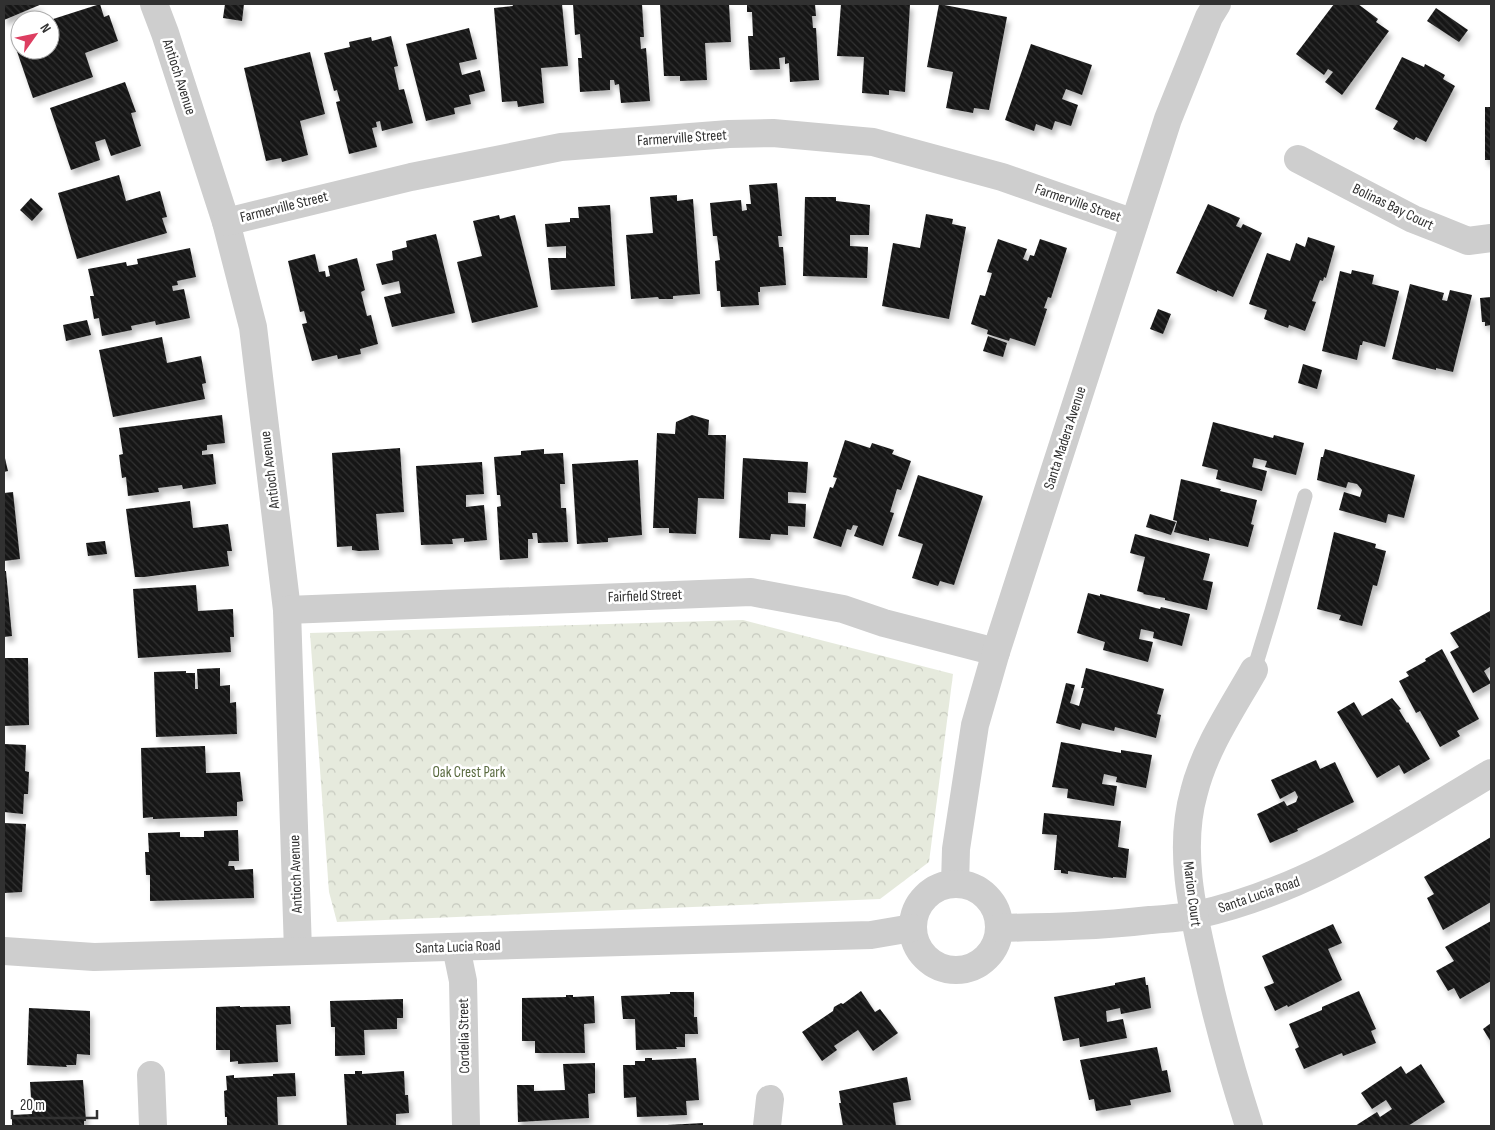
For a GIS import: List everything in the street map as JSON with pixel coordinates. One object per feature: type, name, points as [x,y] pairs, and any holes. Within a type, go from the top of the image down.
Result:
[{"type":"street","name":"Antioch Avenue","points":[[154,4],[166,33],[226,222],[253,327],[287,610],[298,952]]},
{"type":"street","name":"Santa Madera Avenue","points":[[955,884],[956,849],[975,725],[996,652],[1168,119],[1209,17],[1217,4]]},
{"type":"street","name":"Farmerville Street","points":[[226,222],[411,177],[561,147],[729,134],[773,133],[872,142],[1002,177],[1134,223]]},
{"type":"street","name":"Bolinas Bay Court","points":[[1298,159],[1413,219],[1468,241],[1491,238]]},
{"type":"street","name":"Fairfield Street","points":[[287,610],[751,592],[843,609],[884,623],[996,652]]},
{"type":"street","name":"Marion Court","points":[[1249,1126],[1228,1057],[1194,916],[1186,844],[1188,818],[1194,792],[1211,747],[1254,670]]},
{"type":"street","name":"Santa Lucia Road","points":[[999,928],[1115,924],[1194,916],[1234,906],[1313,875],[1491,773]]},
{"type":"street","points":[[955,884],[968,885],[981,892],[991,902],[997,914],[999,928],[996,942],[989,955],[978,965],[964,970],[949,970],[934,965],[923,956],[912,928],[914,914],[920,902],[930,892],[941,886],[955,884]]},
{"type":"street","name":"Santa Lucia Road","points":[[4,951],[94,957],[298,952],[871,935],[912,928]]},
{"type":"street","name":"Cordelia Street","points":[[456,947],[462,981],[466,1126]]},
{"type":"street","points":[[151,1075],[153,1126]]},
{"type":"street","points":[[767,1126],[770,1099]]},
{"type":"lane","points":[[1254,670],[1305,496]]},
{"type":"green space","name":"Oak Crest Park","points":[[743,620],[953,674],[929,862],[880,899],[337,922],[329,892],[310,633]]},
{"type":"building","points":[[4,4],[42,4],[28,10],[10,10],[10,17],[4,20]]},
{"type":"building","points":[[100,4],[104,17],[109,15],[118,41],[85,53],[93,77],[33,98],[20,60],[60,60],[60,17]]},
{"type":"building","points":[[225,4],[244,4],[242,21],[223,18]]},
{"type":"building","points":[[512,4],[562,4],[568,66],[541,68],[544,103],[518,107],[517,101],[502,102],[494,8],[513,6]]},
{"type":"building","points":[[573,4],[642,4],[644,37],[640,37],[641,49],[646,48],[650,101],[621,103],[619,84],[615,85],[614,80],[610,80],[610,90],[580,92],[578,58],[582,58],[580,34],[575,35]]},
{"type":"building","points":[[660,4],[729,4],[731,42],[705,43],[707,80],[680,81],[680,76],[664,76]]},
{"type":"building","points":[[747,4],[815,4],[816,16],[812,16],[813,28],[816,28],[819,80],[790,82],[789,63],[785,64],[785,57],[779,58],[780,69],[750,70],[748,36],[753,36],[752,12],[747,12]]},
{"type":"building","points":[[841,4],[910,4],[905,92],[889,90],[889,95],[862,93],[864,57],[837,56]]},
{"type":"building","points":[[939,4],[1007,17],[989,110],[974,108],[973,113],[946,108],[953,72],[927,67]]},
{"type":"building","points":[[1334,4],[1358,4],[1378,19],[1376,22],[1389,31],[1342,95],[1325,82],[1333,72],[1328,69],[1324,75],[1296,54]]},
{"type":"building","points":[[1436,8],[1468,30],[1459,42],[1427,21]]},
{"type":"building","points":[[469,28],[477,59],[459,63],[462,75],[480,70],[485,91],[469,95],[471,104],[454,108],[455,114],[426,121],[406,44]]},
{"type":"building","points":[[391,36],[398,66],[394,67],[399,90],[404,89],[413,123],[382,131],[380,121],[376,122],[377,127],[372,128],[377,147],[349,154],[336,102],[340,101],[337,90],[334,91],[324,53],[350,47],[349,42],[371,37],[372,41]]},
{"type":"building","points":[[1031,44],[1092,65],[1082,95],[1066,89],[1062,99],[1078,105],[1071,126],[1055,121],[1052,130],[1036,124],[1034,131],[1005,120]]},
{"type":"building","points":[[310,52],[325,114],[300,121],[308,155],[282,162],[281,158],[266,161],[244,68]]},
{"type":"building","points":[[1402,57],[1424,67],[1425,64],[1445,75],[1443,79],[1455,86],[1426,142],[1416,137],[1414,140],[1393,129],[1398,121],[1375,109]]},
{"type":"building","points":[[125,82],[136,112],[131,113],[141,146],[111,156],[105,139],[95,142],[100,160],[71,170],[50,108]]},
{"type":"building","points":[[1485,107],[1491,107],[1491,160],[1485,160]]},
{"type":"building","points":[[119,175],[126,201],[160,191],[167,217],[162,218],[167,233],[77,259],[58,193]]},
{"type":"building","points":[[777,183],[782,236],[778,236],[779,247],[783,247],[786,285],[760,287],[760,292],[758,292],[759,305],[721,307],[720,291],[717,291],[715,261],[720,260],[717,236],[713,236],[710,203],[741,200],[742,211],[747,210],[746,204],[751,204],[749,185]]},
{"type":"building","points":[[677,195],[677,201],[693,199],[700,294],[673,296],[673,299],[659,299],[658,297],[631,299],[626,235],[653,233],[650,197]]},
{"type":"building","points":[[805,197],[836,197],[836,201],[870,205],[869,235],[850,235],[850,246],[868,247],[867,278],[803,276]]},
{"type":"building","points":[[31,198],[43,209],[32,221],[20,210]]},
{"type":"building","points":[[1208,204],[1240,218],[1236,226],[1241,228],[1243,224],[1262,233],[1233,297],[1217,290],[1217,292],[1176,273]]},
{"type":"building","points":[[610,205],[615,286],[551,290],[548,258],[566,258],[566,246],[547,247],[545,224],[570,222],[570,218],[579,218],[578,207]]},
{"type":"building","points":[[926,214],[953,219],[952,224],[966,227],[949,319],[882,306],[893,243],[920,248]]},
{"type":"building","points":[[499,215],[500,219],[515,215],[538,307],[472,323],[457,262],[482,256],[473,221]]},
{"type":"building","points":[[436,234],[455,313],[392,327],[384,297],[401,293],[399,281],[382,285],[376,264],[393,260],[392,251],[407,247],[406,241]]},
{"type":"building","points":[[1308,237],[1335,246],[1326,278],[1324,277],[1323,281],[1320,280],[1312,301],[1316,302],[1305,331],[1289,325],[1288,328],[1264,319],[1267,310],[1249,304],[1267,253],[1290,261],[1296,243],[1305,247]]},
{"type":"building","points":[[998,239],[1027,249],[1023,259],[1028,261],[1030,255],[1034,256],[1040,239],[1067,248],[1051,298],[1048,297],[1044,308],[1047,309],[1035,346],[1010,338],[1009,341],[987,334],[988,330],[971,324],[980,295],[985,296],[992,273],[987,272]]},
{"type":"building","points":[[190,248],[196,277],[177,281],[178,285],[172,286],[173,291],[184,289],[190,318],[156,325],[155,321],[131,326],[132,330],[102,336],[99,318],[94,319],[90,296],[94,296],[88,269],[126,262],[127,266],[138,264],[137,259]]},
{"type":"building","points":[[315,254],[319,272],[325,271],[326,277],[330,276],[328,266],[357,258],[365,290],[361,292],[367,316],[371,315],[378,344],[360,349],[361,354],[338,359],[337,355],[312,361],[302,324],[307,323],[304,311],[300,312],[288,261]]},
{"type":"building","points":[[1352,270],[1374,275],[1372,284],[1399,291],[1385,347],[1363,341],[1362,345],[1360,345],[1357,360],[1322,351],[1340,271],[1351,274]]},
{"type":"building","points":[[1410,284],[1444,293],[1442,300],[1447,301],[1450,290],[1472,295],[1453,372],[1436,368],[1436,370],[1392,359]]},
{"type":"building","points":[[1491,297],[1491,325],[1485,326],[1485,322],[1482,322],[1480,298]]},
{"type":"building","points":[[1158,309],[1171,314],[1163,334],[1150,329]]},
{"type":"building","points":[[87,320],[91,335],[66,341],[63,325]]},
{"type":"building","points":[[988,336],[1007,343],[1003,357],[983,351]]},
{"type":"building","points":[[162,337],[167,363],[201,356],[206,383],[202,384],[205,399],[113,417],[99,350]]},
{"type":"building","points":[[1303,364],[1322,370],[1317,389],[1298,383]]},
{"type":"building","points":[[222,415],[225,443],[207,445],[207,450],[202,451],[202,455],[213,454],[216,484],[183,489],[182,485],[158,488],[159,492],[128,496],[126,477],[122,478],[119,455],[123,454],[119,428]]},
{"type":"building","points":[[692,415],[709,420],[708,435],[726,435],[724,499],[698,498],[696,534],[669,533],[669,528],[653,528],[657,433],[675,434],[676,422]]},
{"type":"building","points":[[1213,422],[1273,438],[1274,435],[1304,443],[1296,475],[1265,467],[1267,461],[1254,458],[1252,467],[1267,471],[1262,491],[1216,479],[1218,470],[1202,466]]},
{"type":"building","points":[[845,440],[870,448],[872,443],[894,450],[892,454],[911,461],[901,490],[897,489],[890,512],[894,513],[883,546],[854,536],[858,526],[853,525],[851,530],[847,529],[841,547],[813,538],[830,487],[833,488],[837,478],[833,477]]},
{"type":"building","points":[[400,448],[404,512],[376,514],[379,550],[359,551],[352,550],[352,546],[337,547],[332,453]]},
{"type":"building","points":[[544,449],[544,454],[563,453],[565,484],[560,484],[561,508],[566,508],[568,542],[538,543],[537,533],[532,533],[533,539],[528,539],[528,558],[500,560],[497,507],[501,506],[500,495],[497,495],[494,457],[521,455],[521,451]]},
{"type":"building","points":[[1325,449],[1415,475],[1404,518],[1388,514],[1386,523],[1339,510],[1344,492],[1360,497],[1362,490],[1357,484],[1348,482],[1346,488],[1317,480],[1321,457],[1323,457]]},
{"type":"building","points":[[4,454],[8,471],[4,472]]},
{"type":"building","points":[[743,458],[808,462],[806,493],[788,492],[788,503],[806,504],[805,527],[788,526],[788,535],[771,534],[770,540],[739,538]]},
{"type":"building","points":[[638,460],[642,535],[608,538],[608,542],[577,544],[572,464]]},
{"type":"building","points":[[482,462],[484,494],[466,495],[466,507],[484,505],[487,540],[464,542],[464,538],[452,539],[453,544],[421,545],[416,466]]},
{"type":"building","points":[[918,475],[983,496],[954,585],[940,581],[938,586],[912,578],[923,544],[898,536]]},
{"type":"building","points":[[1181,479],[1257,500],[1251,524],[1254,525],[1248,547],[1209,538],[1209,541],[1174,532],[1177,521],[1173,520]]},
{"type":"building","points":[[13,492],[20,559],[4,561],[4,493]]},
{"type":"building","points":[[190,501],[193,528],[228,524],[232,551],[227,551],[229,566],[135,577],[126,509]]},
{"type":"building","points":[[1150,514],[1176,522],[1171,535],[1146,527]]},
{"type":"building","points":[[1334,532],[1376,544],[1375,548],[1386,551],[1377,586],[1373,585],[1362,626],[1339,620],[1341,615],[1317,609]]},
{"type":"building","points":[[1135,534],[1210,554],[1203,580],[1213,582],[1207,610],[1137,591],[1145,557],[1130,553]]},
{"type":"building","points":[[105,541],[107,554],[88,556],[86,543]]},
{"type":"building","points":[[4,571],[6,571],[12,636],[4,637]]},
{"type":"building","points":[[196,585],[198,611],[233,609],[234,637],[230,637],[231,652],[138,658],[133,589]]},
{"type":"building","points":[[1088,593],[1190,614],[1182,646],[1153,638],[1154,632],[1141,629],[1139,639],[1153,642],[1148,662],[1103,650],[1105,642],[1077,633]]},
{"type":"building","points":[[1490,611],[1491,666],[1484,671],[1491,683],[1473,693],[1450,652],[1459,647],[1450,633]]},
{"type":"building","points":[[1442,649],[1479,719],[1457,731],[1460,736],[1440,747],[1420,711],[1416,713],[1399,681],[1409,676],[1406,672]]},
{"type":"building","points":[[4,658],[28,658],[29,725],[4,726]]},
{"type":"building","points":[[220,668],[220,686],[230,685],[230,703],[236,702],[237,734],[156,737],[154,672],[186,671],[186,673],[195,673],[195,689],[198,689],[197,669]]},
{"type":"building","points":[[1086,668],[1164,689],[1157,714],[1161,715],[1156,738],[1115,727],[1114,731],[1082,723],[1080,730],[1056,723],[1066,683],[1075,685],[1070,703],[1079,706],[1084,688],[1081,688]]},
{"type":"building","points":[[1392,698],[1401,709],[1399,710],[1430,759],[1404,774],[1399,765],[1377,778],[1337,712],[1354,702],[1362,716]]},
{"type":"building","points":[[1061,742],[1121,753],[1121,750],[1152,755],[1146,788],[1116,782],[1117,777],[1104,774],[1102,784],[1117,786],[1114,806],[1067,798],[1068,789],[1052,787]]},
{"type":"building","points":[[4,744],[26,745],[25,771],[29,772],[28,794],[24,794],[23,814],[4,812]]},
{"type":"building","points":[[205,746],[206,773],[240,772],[243,801],[237,802],[237,816],[143,818],[141,748]]},
{"type":"building","points":[[1316,760],[1320,769],[1335,762],[1354,802],[1270,843],[1257,814],[1284,801],[1287,806],[1296,802],[1298,797],[1295,791],[1280,799],[1271,780]]},
{"type":"building","points":[[1044,813],[1121,821],[1118,847],[1129,849],[1126,878],[1113,878],[1068,871],[1068,874],[1061,873],[1061,870],[1054,870],[1057,835],[1042,834]]},
{"type":"building","points":[[4,823],[26,824],[22,892],[4,893]]},
{"type":"building","points":[[238,830],[239,861],[229,861],[228,866],[234,866],[235,870],[253,869],[254,898],[150,901],[150,875],[146,875],[145,852],[149,852],[148,833],[180,832],[180,837],[204,837],[204,831]]},
{"type":"building","points":[[1491,837],[1491,902],[1443,930],[1427,898],[1434,894],[1424,877]]},
{"type":"building","points":[[1491,921],[1491,981],[1460,999],[1454,988],[1448,991],[1436,971],[1454,961],[1445,947]]},
{"type":"building","points":[[1333,924],[1342,943],[1328,949],[1342,980],[1288,1007],[1287,1005],[1275,1011],[1264,987],[1274,983],[1262,956]]},
{"type":"building","points":[[1145,977],[1151,1008],[1121,1014],[1120,1008],[1106,1011],[1107,1022],[1123,1019],[1127,1038],[1080,1047],[1079,1038],[1063,1041],[1054,997]]},
{"type":"building","points":[[861,991],[875,1012],[880,1009],[898,1033],[873,1051],[858,1030],[834,1046],[837,1050],[822,1061],[802,1032],[833,1011],[834,1007],[841,1003],[843,1004]]},
{"type":"building","points":[[1359,991],[1376,1029],[1371,1031],[1376,1043],[1343,1056],[1342,1053],[1304,1069],[1295,1049],[1299,1047],[1289,1024]]},
{"type":"building","points":[[670,992],[694,992],[694,1017],[697,1017],[698,1034],[685,1034],[685,1047],[676,1047],[677,1049],[636,1050],[635,1019],[623,1019],[621,996],[670,994]]},
{"type":"building","points":[[566,995],[573,995],[573,997],[594,996],[595,1023],[584,1024],[585,1053],[535,1053],[535,1041],[522,1041],[522,998],[566,997]]},
{"type":"building","points":[[403,999],[403,1018],[397,1018],[397,1029],[364,1030],[365,1055],[335,1056],[335,1027],[331,1027],[330,1001]]},
{"type":"building","points":[[290,1006],[291,1024],[276,1025],[278,1062],[238,1064],[238,1061],[230,1062],[230,1050],[216,1050],[216,1007]]},
{"type":"building","points":[[29,1008],[90,1011],[90,1055],[77,1054],[76,1065],[66,1065],[67,1067],[27,1065]]},
{"type":"building","points":[[1491,1023],[1491,1042],[1483,1029]]},
{"type":"building","points":[[1157,1047],[1162,1071],[1167,1070],[1171,1092],[1130,1100],[1131,1105],[1096,1111],[1094,1099],[1089,1100],[1080,1060]]},
{"type":"building","points":[[645,1058],[652,1058],[652,1060],[696,1058],[699,1100],[686,1101],[687,1115],[637,1117],[636,1097],[624,1098],[623,1065],[635,1065],[635,1061],[645,1061]]},
{"type":"building","points":[[595,1063],[595,1093],[588,1094],[589,1118],[518,1122],[517,1085],[534,1085],[534,1091],[565,1090],[563,1064]]},
{"type":"building","points":[[1421,1064],[1445,1102],[1408,1126],[1355,1126],[1377,1112],[1380,1117],[1392,1109],[1386,1100],[1372,1109],[1361,1093],[1401,1066],[1406,1074]]},
{"type":"building","points":[[355,1071],[362,1071],[362,1074],[404,1071],[405,1095],[408,1095],[409,1113],[396,1114],[396,1126],[347,1126],[344,1074],[355,1074]]},
{"type":"building","points":[[295,1073],[296,1096],[277,1097],[278,1126],[227,1126],[224,1091],[227,1090],[226,1076],[234,1075],[234,1078]]},
{"type":"building","points":[[907,1077],[911,1100],[893,1103],[896,1126],[843,1126],[839,1091]]},
{"type":"building","points":[[83,1080],[86,1121],[84,1121],[84,1126],[12,1126],[12,1115],[32,1114],[30,1082]]},
{"type":"building","points":[[703,1123],[703,1126],[667,1126],[667,1125]]}]
